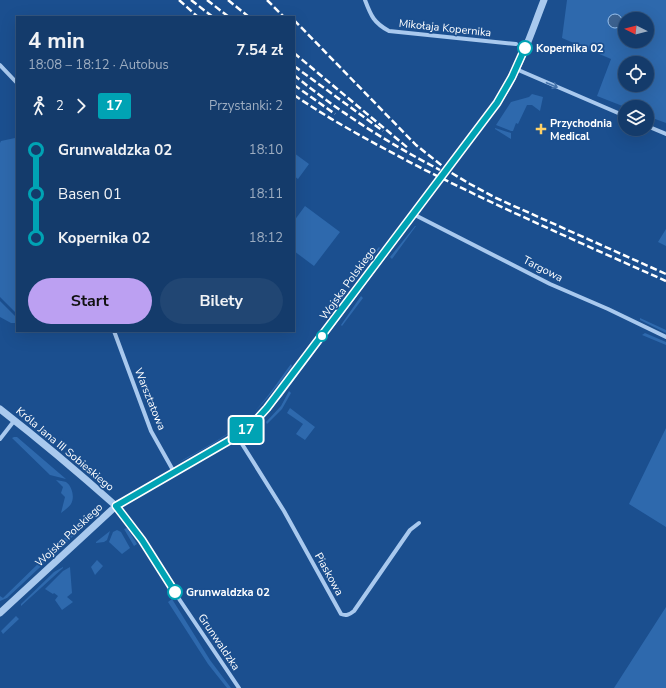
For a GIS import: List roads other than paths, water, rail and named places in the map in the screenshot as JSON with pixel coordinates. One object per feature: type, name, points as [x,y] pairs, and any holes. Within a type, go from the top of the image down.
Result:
[{"type":"street","name":"Mikołaja Kopernika","points":[[365,0],[371,16],[378,26],[389,31],[516,44]]},
{"type":"street","name":"Wojska Polskiego","points":[[0,613],[116,506],[237,436],[248,429],[258,419],[280,393],[497,103],[516,69],[544,0]]},
{"type":"street","points":[[0,65],[16,82]]},
{"type":"street","points":[[516,69],[618,113]]},
{"type":"street","points":[[654,129],[666,134]]},
{"type":"street","name":"Targowa","points":[[413,214],[550,284],[666,337]]},
{"type":"street","name":"Warsztatowa","points":[[114,332],[151,431],[174,472]]},
{"type":"street","name":"Króla Jana III Sobieskiego","points":[[0,409],[116,506]]},
{"type":"street","points":[[0,439],[14,420]]},
{"type":"street","name":"Piaskowa","points":[[237,436],[284,511],[340,614],[350,614],[354,611],[410,530],[419,523]]},
{"type":"street","name":"Grunwaldzka","points":[[116,506],[142,540],[171,587],[239,688]]},
{"type":"railway","points":[[179,0],[197,16]]},
{"type":"railway","points":[[191,0],[212,16]]},
{"type":"railway","points":[[207,0],[228,16]]},
{"type":"railway","points":[[228,0],[248,16]]},
{"type":"railway","points":[[267,0],[283,16]]},
{"type":"railway","points":[[295,21],[416,145],[450,172],[496,198],[666,274]]},
{"type":"railway","points":[[295,54],[408,148]]},
{"type":"railway","points":[[295,67],[383,131]]},
{"type":"railway","points":[[295,76],[328,102],[364,126],[440,170]]},
{"type":"railway","points":[[295,86],[335,114]]},
{"type":"railway","points":[[295,96],[341,125],[453,184],[666,281]]},
{"type":"place","name":"Kopernika 02","points":[[525,48]]},
{"type":"place","name":"Przychodnia Medical","points":[[541,129]]},
{"type":"place","name":"Grunwaldzka 02","points":[[175,592]]}]
